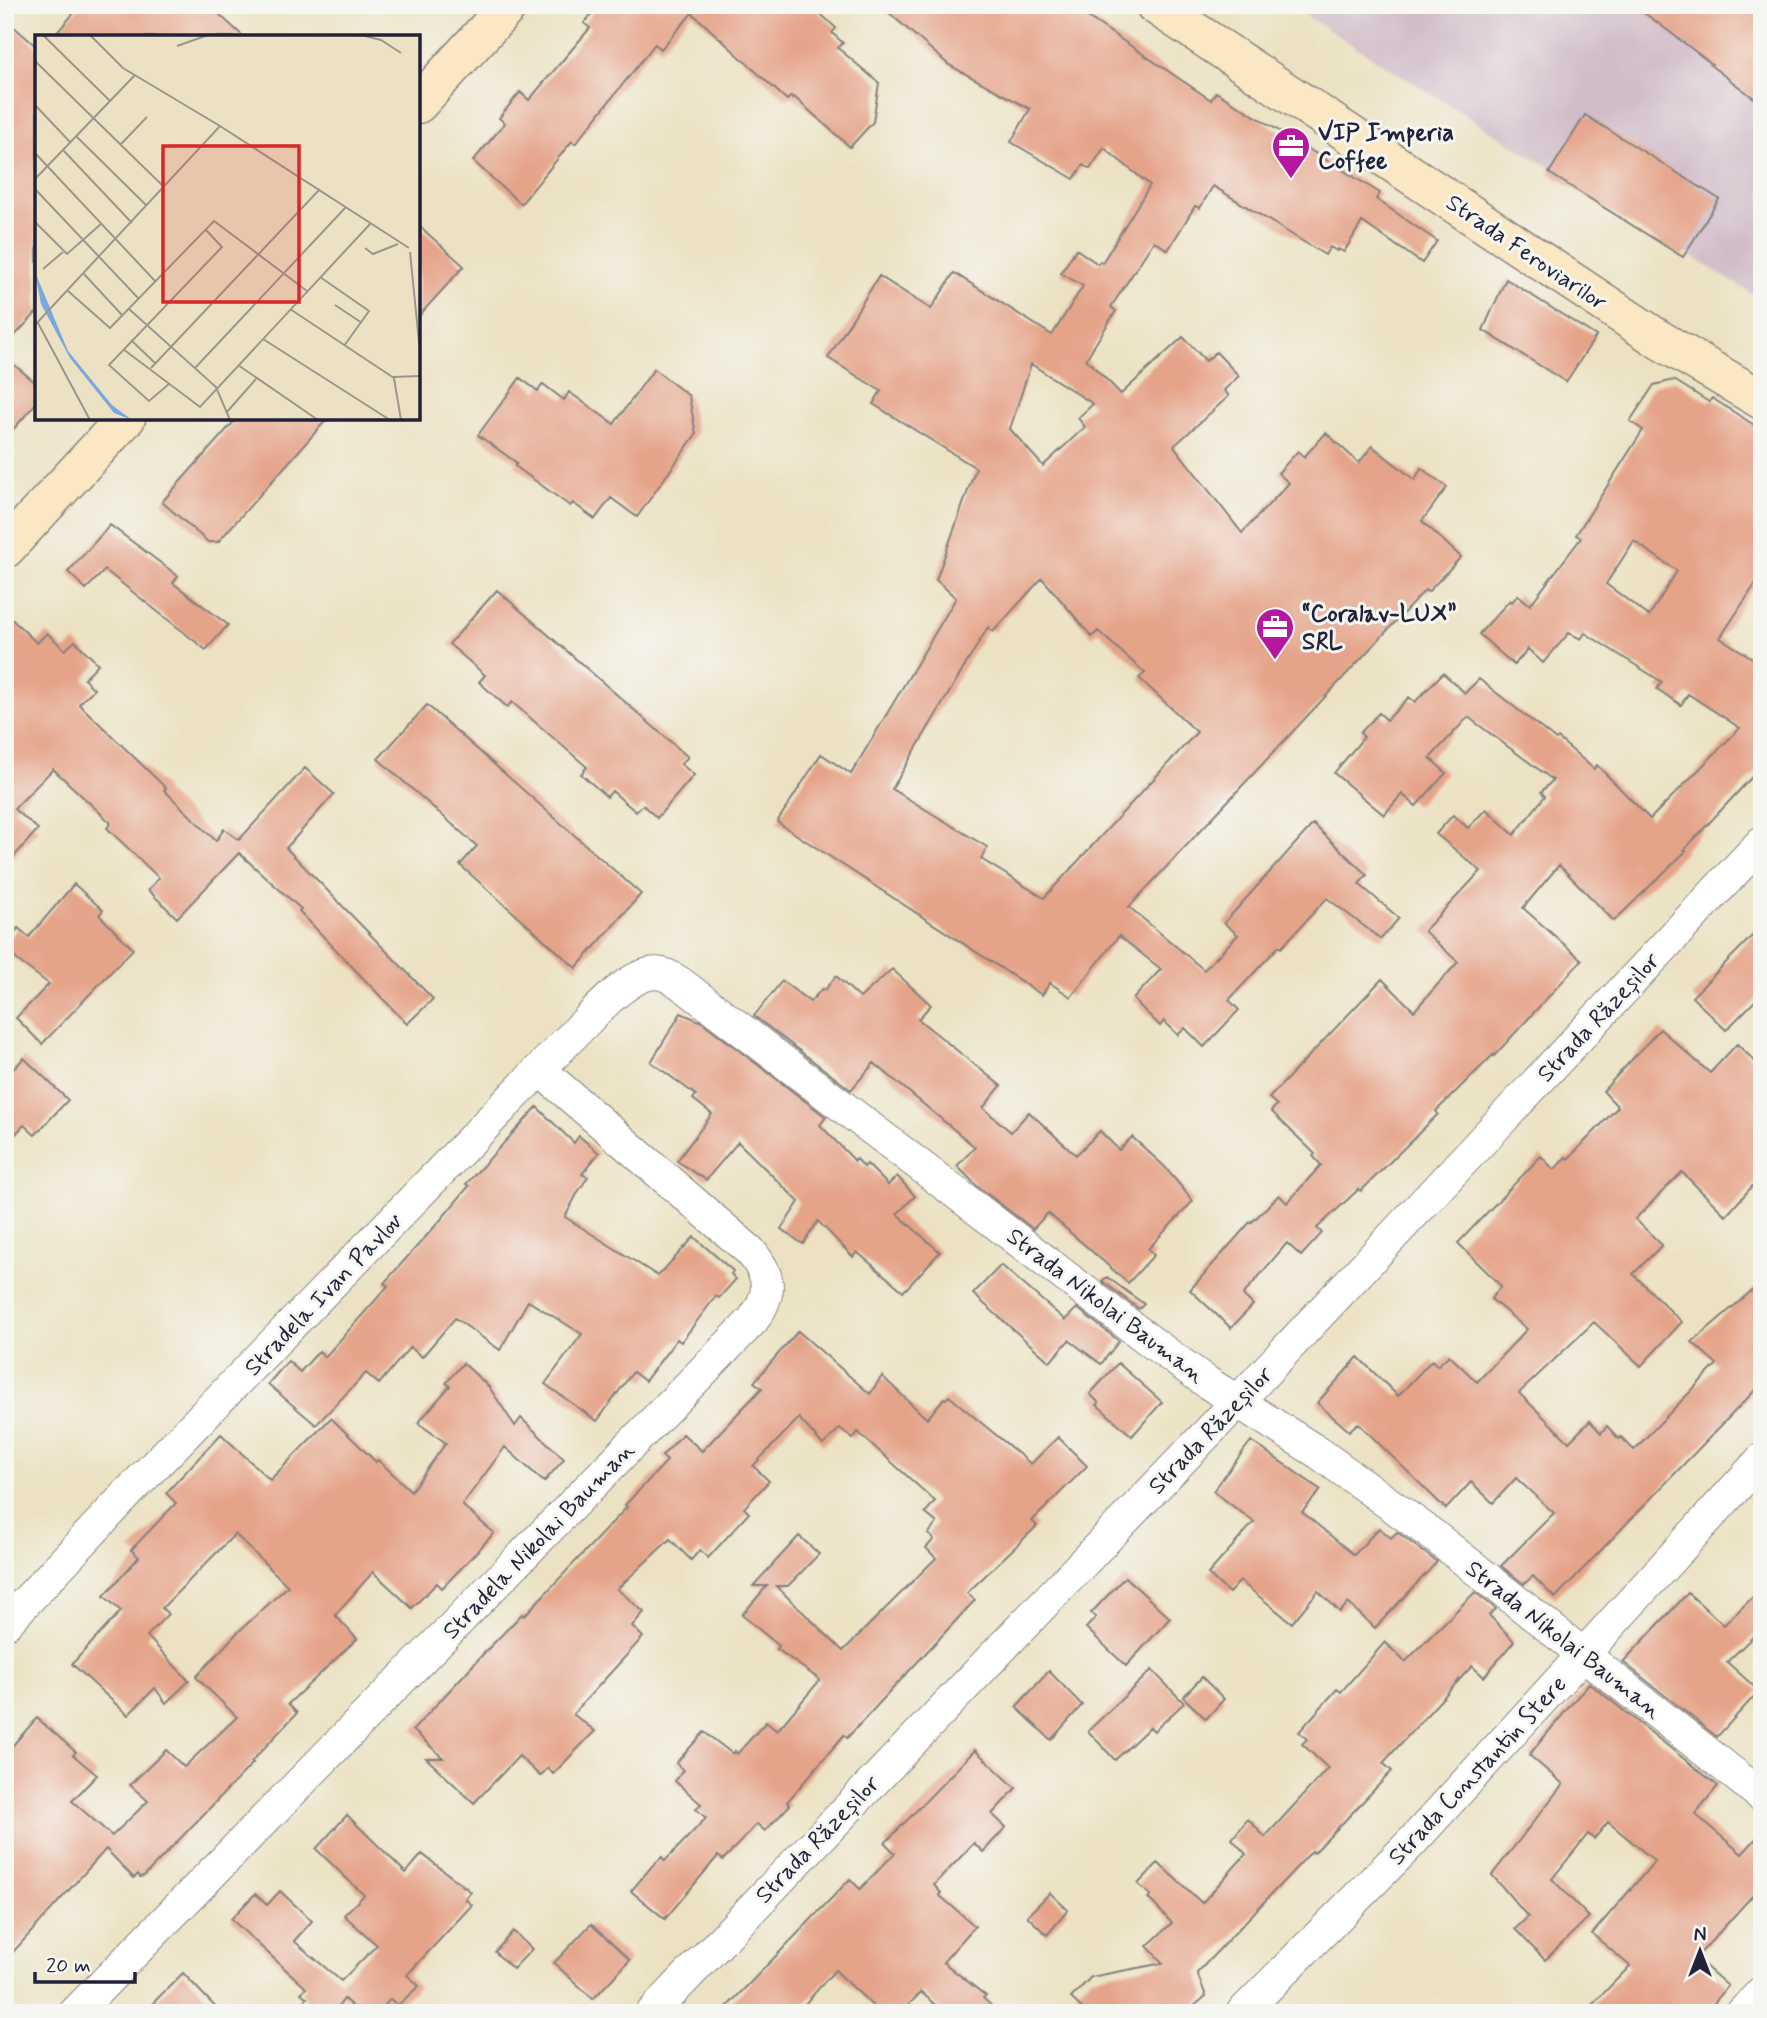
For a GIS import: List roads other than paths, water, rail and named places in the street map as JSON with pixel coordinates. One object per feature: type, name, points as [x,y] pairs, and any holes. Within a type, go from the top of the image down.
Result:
[{"type":"main road","points":[[420,102],[509,5]]},
{"type":"main road","name":"Strada Feroviarilor","points":[[1155,5],[1660,340],[1762,400]]},
{"type":"main road","points":[[9,537],[124,420]]},
{"type":"street","name":"Strada Răzeșilor","points":[[652,2013],[1239,1401],[1762,842]]},
{"type":"street","name":"Strada Nikolai Bauman","points":[[649,974],[658,973],[669,977],[704,1001],[1154,1344],[1208,1383],[1319,1453],[1434,1535],[1762,1796]]},
{"type":"street","name":"Stradela Ivan Pavlov","points":[[5,1624],[130,1491],[569,1039],[625,986],[649,974]]},
{"type":"street","name":"Stradela Nikolai Bauman","points":[[75,2013],[753,1320],[765,1304],[768,1284],[763,1266],[750,1251],[541,1070]]},
{"type":"street","name":"Strada Constantin Stere","points":[[1242,2013],[1411,1843],[1762,1460]]},
{"type":"street","points":[[1742,2013],[1762,1992]]},
{"type":"place","name":"VIP Imperia Coffee","points":[[1291,180]]},
{"type":"place","name":"“Coralav-LUX” SRL","points":[[1275,661]]}]
